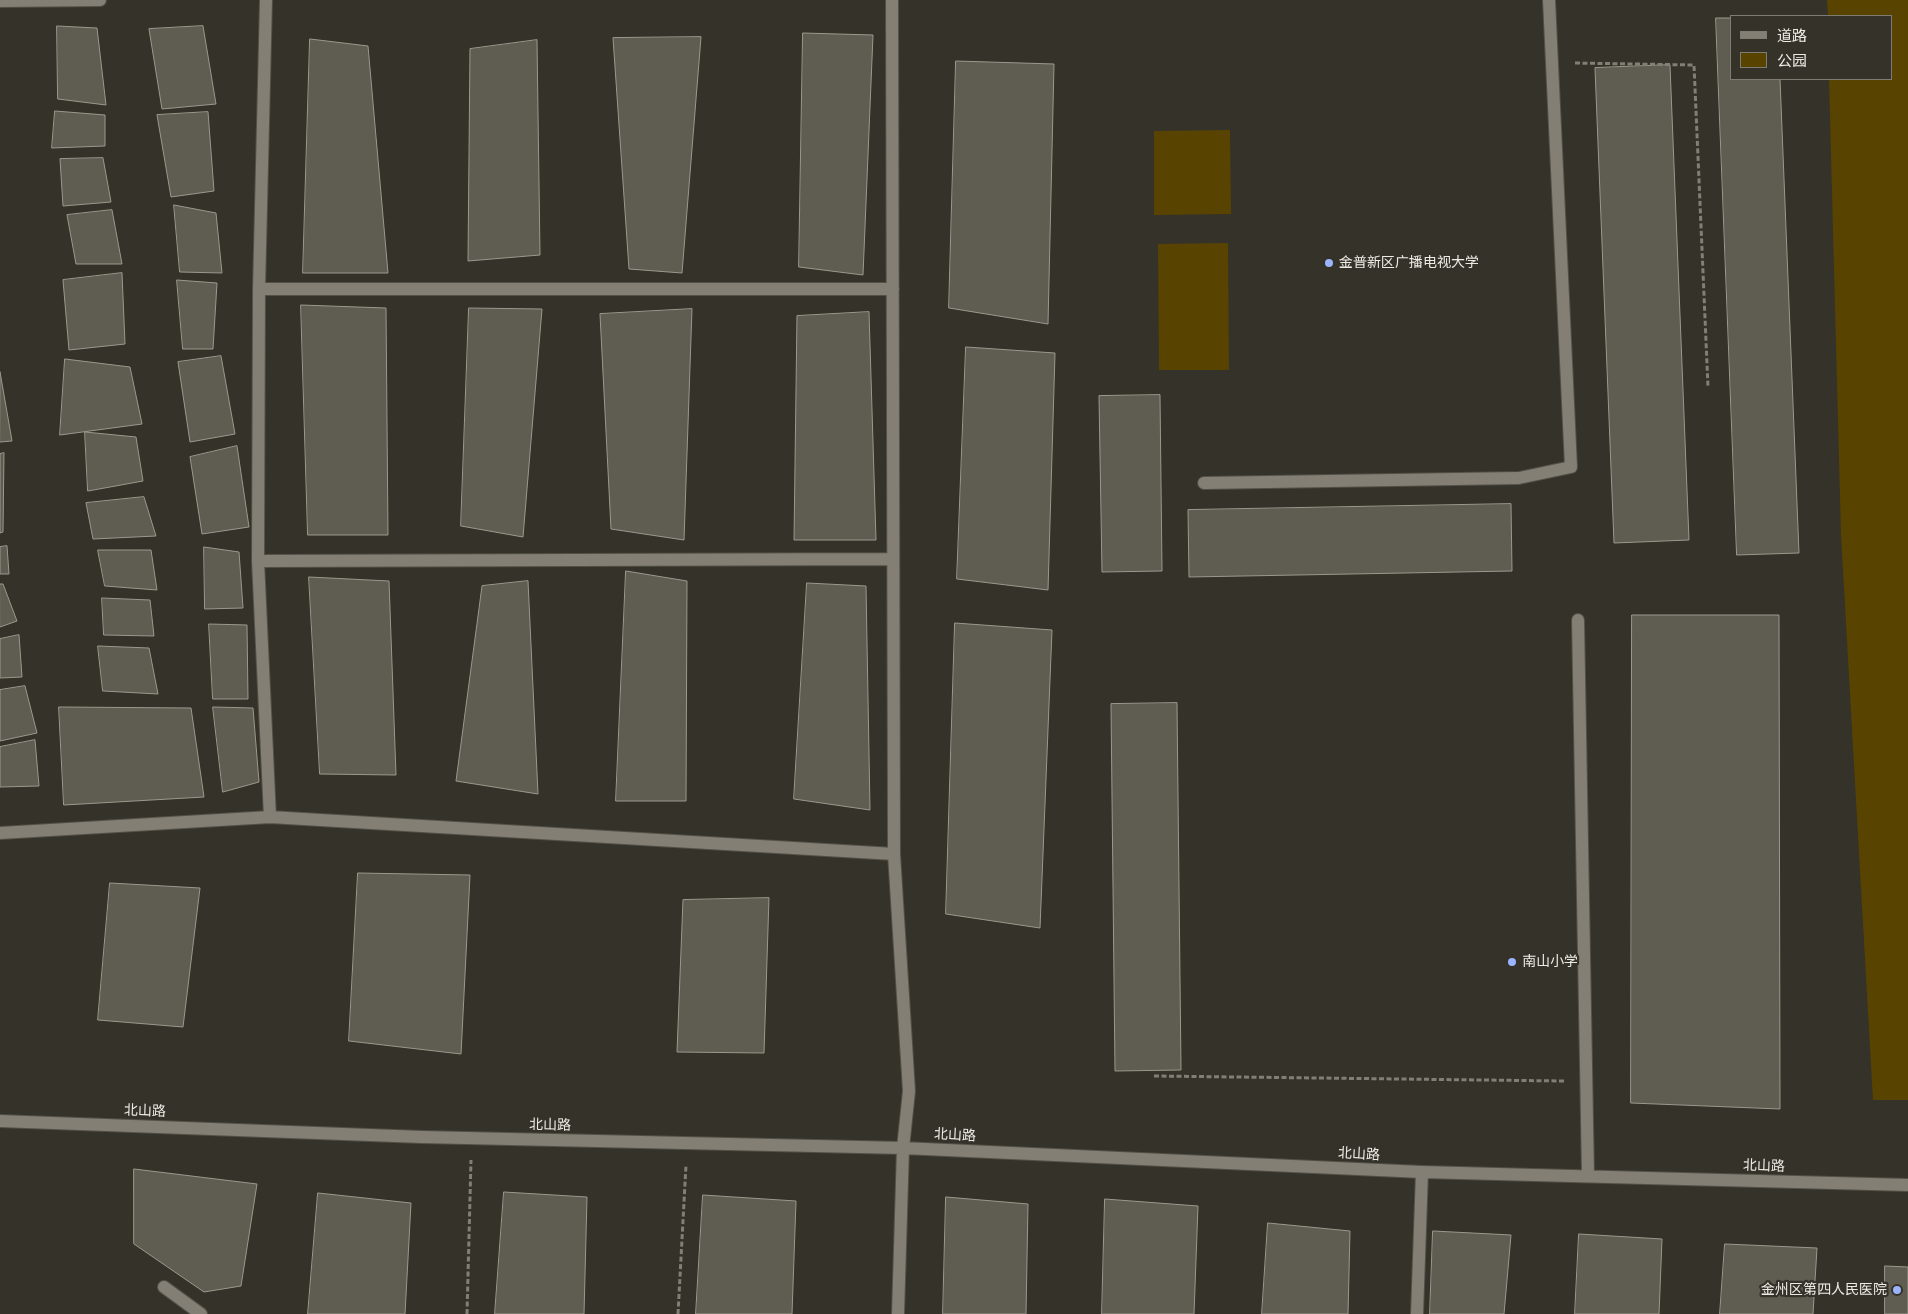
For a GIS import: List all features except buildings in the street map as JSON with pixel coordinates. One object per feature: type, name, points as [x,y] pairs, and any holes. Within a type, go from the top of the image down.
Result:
[{"type":"street","points":[[0,1],[100,0]]},
{"type":"street","points":[[266,0],[259,289],[258,561],[270,817]]},
{"type":"street","points":[[892,0],[894,854],[909,1090],[903,1148],[898,1314]]},
{"type":"street","points":[[1204,483],[1519,478],[1571,467],[1549,0]]},
{"type":"street","points":[[259,289],[892,289]]},
{"type":"street","points":[[258,561],[893,559]]},
{"type":"street","points":[[1578,620],[1588,1176]]},
{"type":"street","points":[[0,833],[270,817],[894,854]]},
{"type":"street","name":"北山路","points":[[0,1121],[472,1138],[903,1148],[1422,1172],[1908,1185]]},
{"type":"street","points":[[1417,1314],[1422,1172]]},
{"type":"street","points":[[164,1287],[201,1314]]},
{"type":"path","points":[[1552,62],[1694,65],[1708,387]]},
{"type":"path","points":[[1154,1076],[1587,1082]]},
{"type":"path","points":[[467,1314],[472,1138]]},
{"type":"path","points":[[678,1314],[687,1143]]},
{"type":"green space","points":[[1827,0],[1908,0],[1908,1100],[1873,1100],[1841,535],[1829,80],[1893,80],[1893,15],[1828,15]]},
{"type":"green space","points":[[1230,130],[1231,214],[1154,215],[1154,131]]},
{"type":"green space","points":[[1228,243],[1229,370],[1159,370],[1158,244]]},
{"type":"place","name":"金普新区广播电视大学","points":[[1329,263]]},
{"type":"place","name":"南山小学","points":[[1512,962]]},
{"type":"place","name":"金州区第四人民医院","points":[[1897,1290]]}]
